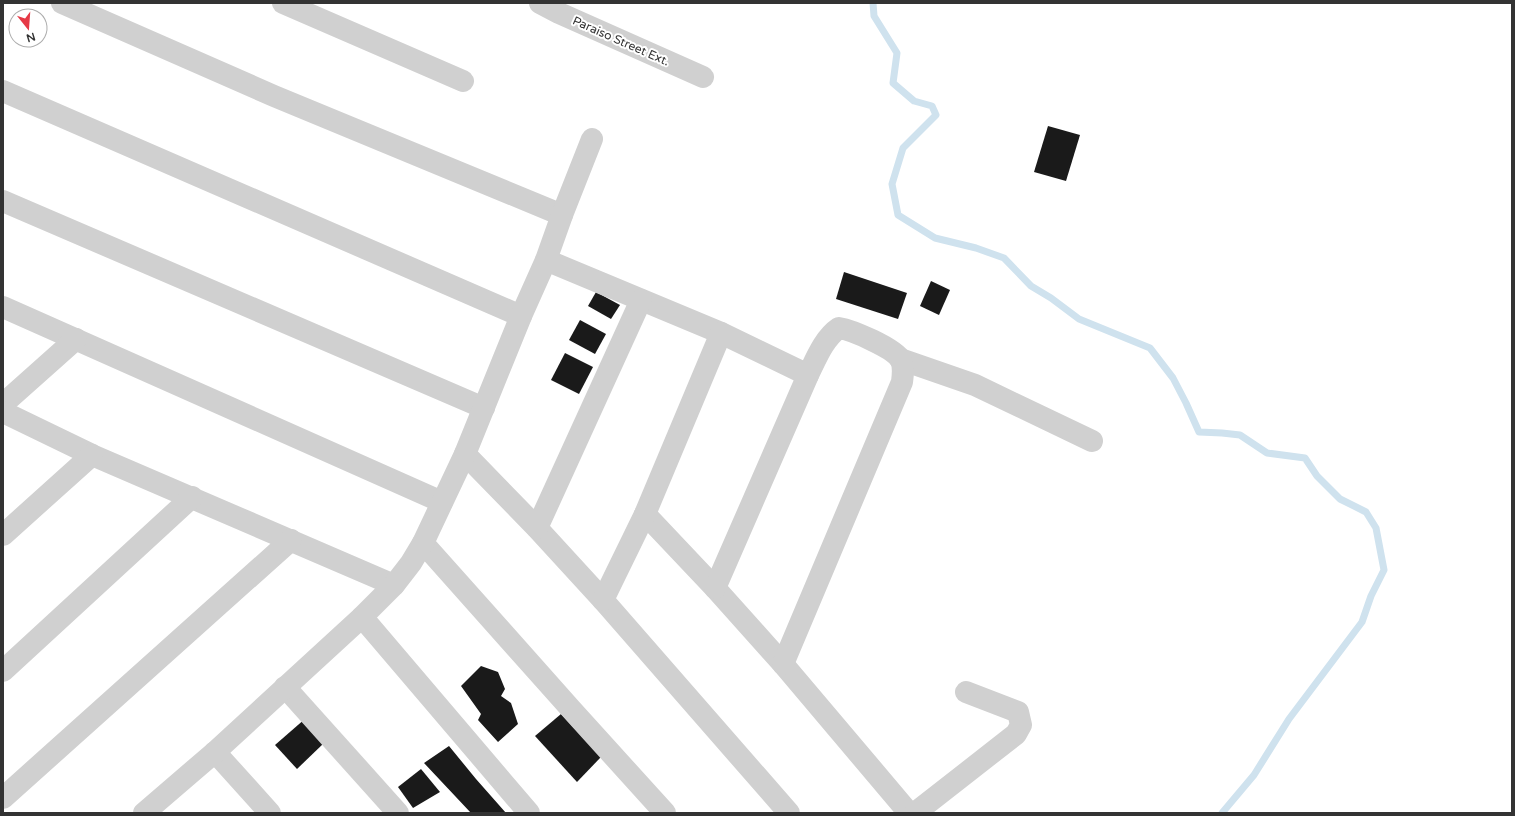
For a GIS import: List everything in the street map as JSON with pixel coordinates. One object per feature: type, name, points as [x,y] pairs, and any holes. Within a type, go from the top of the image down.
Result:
[{"type":"street","points":[[62,3],[274,96],[562,215]]},
{"type":"street","points":[[283,3],[463,81]]},
{"type":"street","name":"Paraiso Street Ext.","points":[[540,3],[559,13],[703,77]]},
{"type":"street","points":[[3,91],[521,316]]},
{"type":"street","points":[[144,813],[216,752],[362,617],[394,585],[411,563],[423,543],[466,454],[521,316],[546,260],[592,139]]},
{"type":"street","points":[[3,201],[484,408]]},
{"type":"street","points":[[546,260],[721,333],[808,375]]},
{"type":"street","points":[[536,528],[641,300]]},
{"type":"street","points":[[3,307],[442,502]]},
{"type":"street","points":[[715,588],[808,375],[824,344],[832,333],[839,328],[848,330],[891,350],[900,359],[904,370],[902,382],[783,664]]},
{"type":"street","points":[[603,600],[645,514],[721,333]]},
{"type":"street","points":[[3,404],[76,339]]},
{"type":"street","points":[[900,359],[975,385],[1092,441]]},
{"type":"street","points":[[3,412],[92,455],[394,585]]},
{"type":"street","points":[[466,454],[603,600],[789,813]]},
{"type":"street","points":[[3,535],[92,455]]},
{"type":"street","points":[[3,671],[192,497]]},
{"type":"street","points":[[645,514],[715,588],[783,664],[909,813]]},
{"type":"street","points":[[3,798],[291,540]]},
{"type":"street","points":[[423,543],[665,813]]},
{"type":"street","points":[[362,617],[529,813]]},
{"type":"street","points":[[285,687],[398,813]]},
{"type":"street","points":[[915,813],[1016,734],[1021,724],[1018,712],[966,692]]},
{"type":"street","points":[[216,752],[270,813]]},
{"type":"building","points":[[1048,126],[1080,135],[1066,181],[1034,172]]},
{"type":"building","points":[[844,272],[907,293],[898,319],[836,299]]},
{"type":"building","points":[[931,281],[950,290],[939,315],[920,306]]},
{"type":"building","points":[[596,292],[620,305],[611,319],[588,306]]},
{"type":"building","points":[[580,320],[606,334],[595,354],[569,340]]},
{"type":"building","points":[[565,353],[593,367],[579,394],[551,380]]},
{"type":"building","points":[[481,666],[498,672],[505,689],[501,696],[511,703],[518,724],[498,742],[478,720],[481,714],[461,686]]},
{"type":"building","points":[[561,714],[601,757],[577,782],[535,736]]},
{"type":"building","points":[[306,718],[324,743],[297,769],[275,745]]},
{"type":"building","points":[[449,746],[506,813],[471,813],[424,763]]},
{"type":"building","points":[[421,769],[440,792],[413,808],[398,787]]},
{"type":"waterway","points":[[873,3],[874,16],[897,53],[893,83],[914,101],[932,106],[936,115],[903,148],[892,184],[898,215],[935,238],[976,248],[1004,258],[1031,286],[1051,298],[1079,319],[1150,348],[1173,378],[1199,432],[1240,435],[1267,453],[1305,458],[1317,476],[1340,499],[1366,512],[1376,528],[1384,570],[1371,596],[1362,622],[1289,719],[1254,775],[1222,813]]}]
